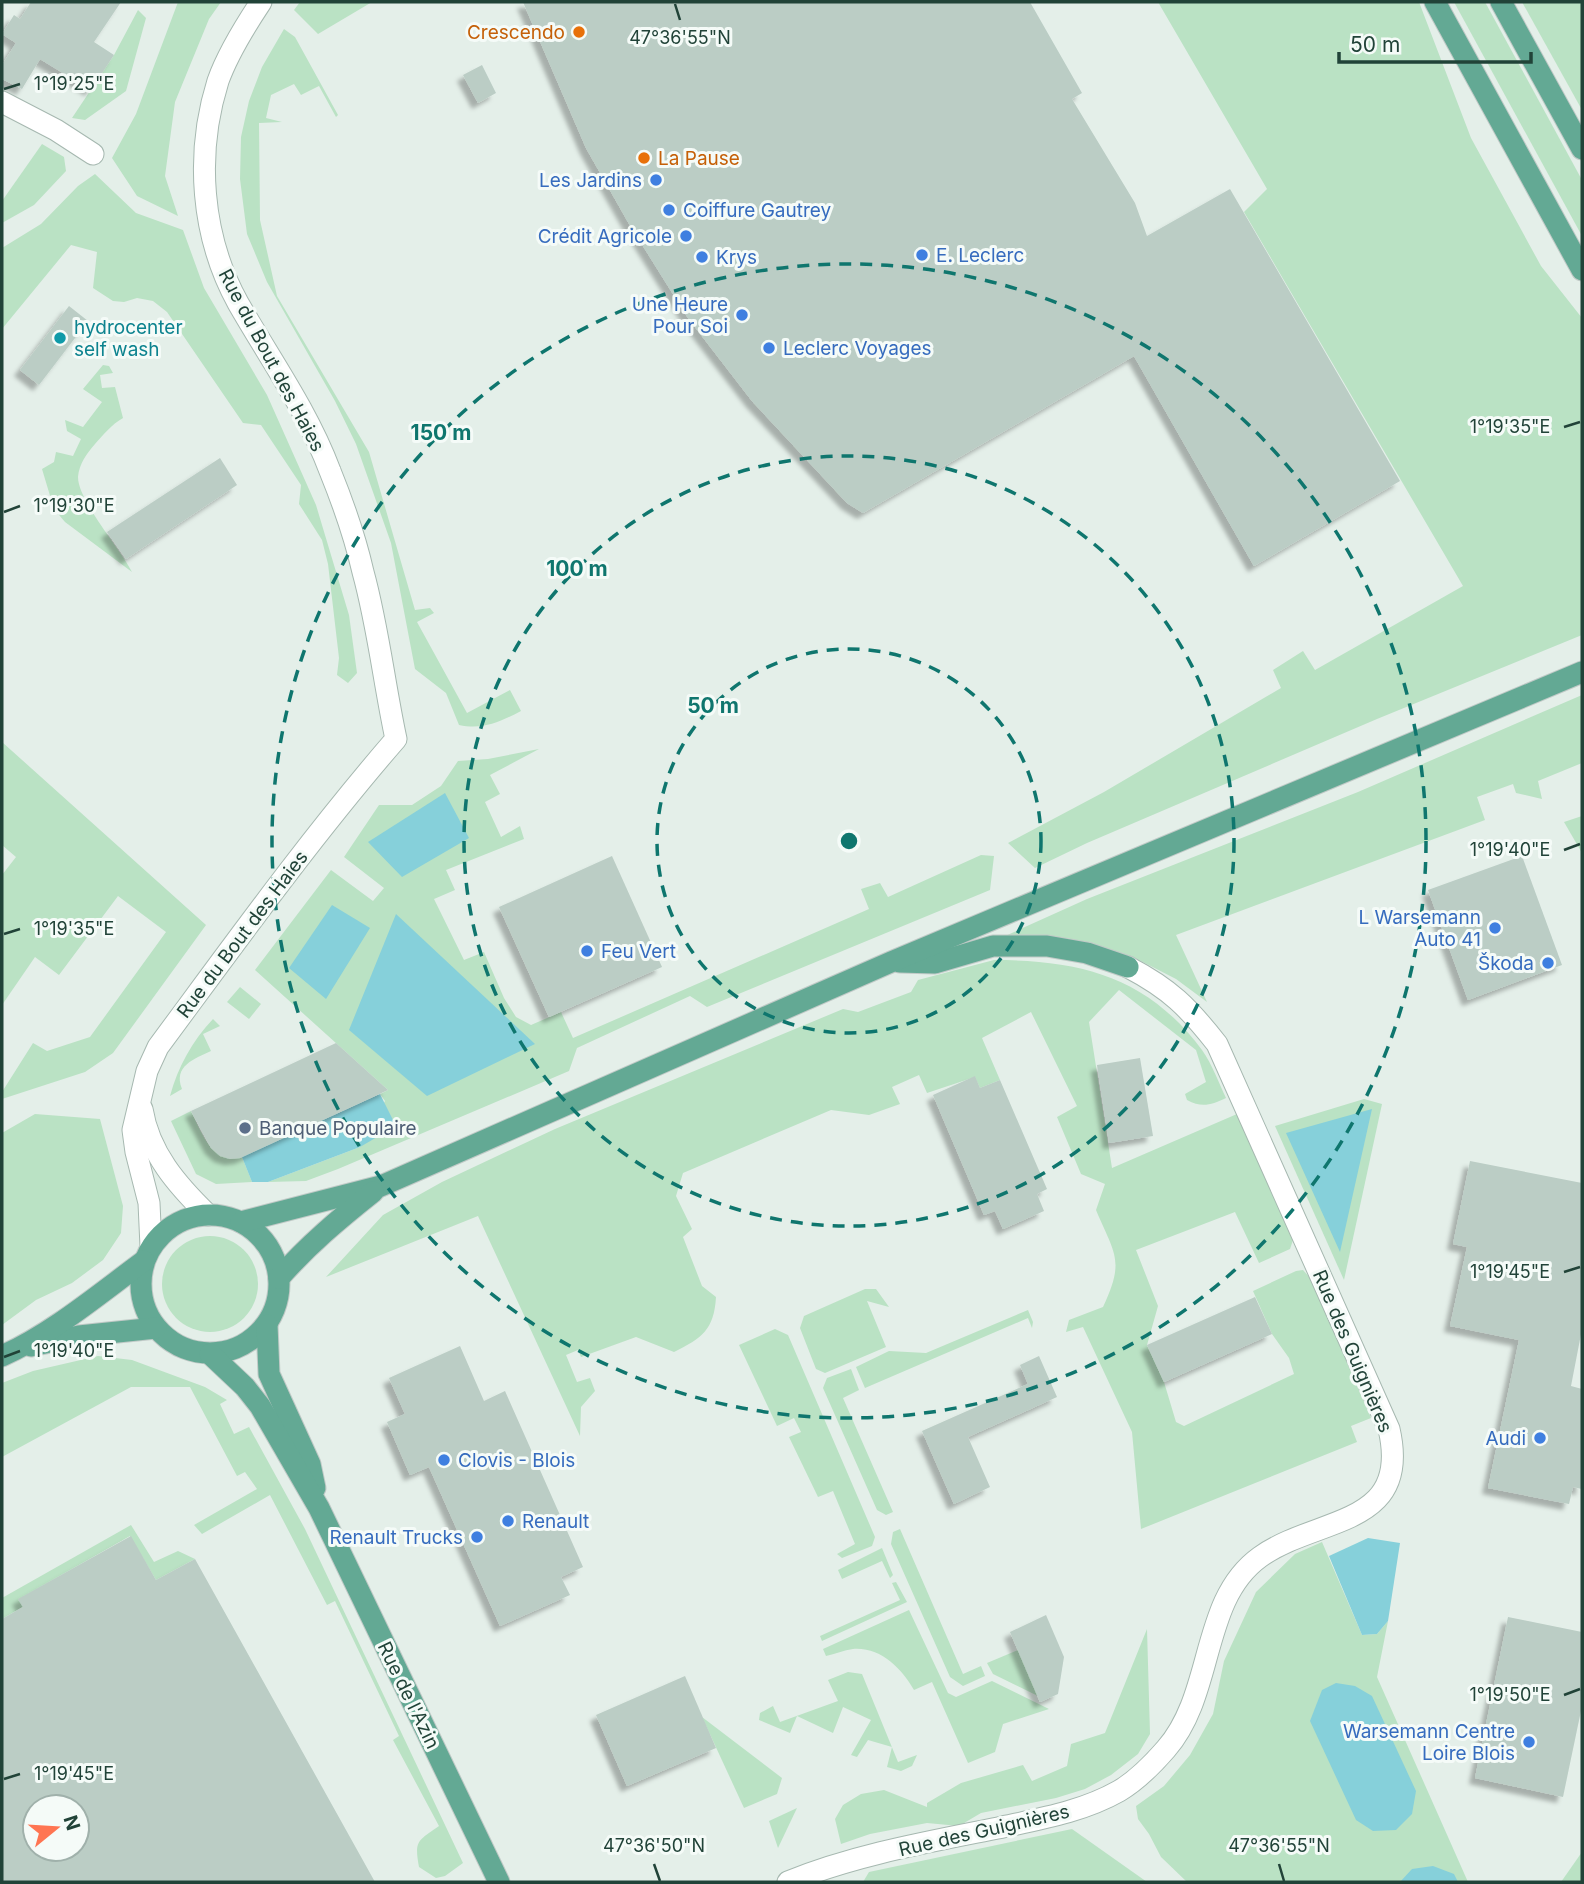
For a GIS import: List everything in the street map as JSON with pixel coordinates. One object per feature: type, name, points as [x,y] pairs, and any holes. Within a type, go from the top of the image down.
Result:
[{"type":"main road","points":[[1435,2],[1582,270]]},
{"type":"main road","points":[[1501,2],[1582,149]]},
{"type":"main road","points":[[241,1222],[381,1186],[891,962],[1582,672]]},
{"type":"main road","points":[[891,962],[935,962],[993,946],[1047,946],[1087,953],[1128,967]]},
{"type":"main road","points":[[279,1278],[327,1228],[381,1186]]},
{"type":"main road","points":[[10,1352],[148,1254],[174,1223],[208,1215],[225,1216],[241,1222],[260,1236],[273,1255],[279,1278],[275,1310],[267,1325],[252,1340],[232,1351],[210,1354],[190,1351],[171,1342],[156,1328],[144,1308],[140,1284],[148,1254]]},
{"type":"main road","name":"Rue de l'Azin","points":[[267,1325],[270,1374],[310,1464],[319,1508]]},
{"type":"main road","points":[[10,1352],[79,1336],[156,1328]]},
{"type":"main road","name":"Rue de l'Azin","points":[[210,1354],[245,1387],[260,1406],[319,1508],[499,1882]]},
{"type":"street","name":"Rue du Bout des Haies","points":[[148,1254],[149,1203],[133,1130],[147,1071],[158,1047],[262,906],[396,738],[363,571],[346,516],[312,429],[222,269],[209,220],[204,168],[208,121],[219,79],[236,41],[261,2]]},
{"type":"street","points":[[2,102],[56,130],[93,154]]},
{"type":"street","name":"Rue des Guignières","points":[[788,1882],[871,1856],[1054,1816],[1120,1791],[1167,1747],[1185,1721],[1201,1681],[1213,1631],[1225,1601],[1240,1578],[1259,1558],[1285,1543],[1358,1513],[1376,1500],[1385,1489],[1392,1471],[1393,1448],[1389,1429],[1217,1044],[1190,1010],[1160,984],[1128,967]]},
{"type":"street","name":"Rue du Bout des Haies","points":[[140,1100],[149,1136],[166,1168],[181,1188],[208,1215]]},
{"type":"green space","points":[[178,2],[221,2],[209,19],[175,102],[165,176],[178,216],[137,196],[112,158],[136,114]]},
{"type":"green space","points":[[300,2],[372,2],[318,34],[294,10]]},
{"type":"green space","points":[[1158,2],[1419,2],[1471,138],[1541,266],[1582,318],[1582,635],[1377,719],[1087,843],[1035,868],[1008,843],[1104,792],[1281,688],[1273,670],[1303,651],[1315,670],[1463,586],[1244,212],[1267,189]]},
{"type":"green space","points":[[1454,2],[1485,2],[1582,180],[1582,236]]},
{"type":"green space","points":[[1522,2],[1582,2],[1582,110]]},
{"type":"green space","points":[[138,10],[146,18],[126,91],[85,120],[72,118],[114,55]]},
{"type":"green space","points":[[284,29],[295,37],[338,115],[336,117],[319,86],[301,95],[294,84],[271,95],[266,118],[282,122],[259,123],[260,220],[277,296],[369,452],[415,610],[430,608],[434,613],[417,622],[467,713],[510,690],[521,711],[491,724],[459,725],[446,693],[415,669],[391,543],[356,444],[335,401],[267,282],[247,234],[240,179],[241,137],[249,101],[262,67]]},
{"type":"green space","points":[[42,144],[64,157],[66,171],[34,205],[2,223],[2,201]]},
{"type":"green space","points":[[95,174],[136,213],[183,230],[204,288],[267,395],[316,505],[349,615],[357,673],[348,683],[337,675],[339,658],[328,564],[322,540],[299,504],[301,485],[261,425],[243,423],[167,312],[153,301],[137,298],[124,302],[113,301],[93,288],[97,252],[71,245],[2,329],[2,248],[41,224],[78,186]]},
{"type":"green space","points":[[103,365],[109,366],[113,373],[100,375],[102,388],[115,387],[123,418],[89,451],[78,477],[85,499],[132,572],[65,522],[54,509],[42,469],[54,462],[56,452],[73,456],[81,439],[67,431],[65,420],[83,427],[102,402],[83,389]]},
{"type":"green space","points":[[1582,695],[1582,763],[1538,781],[1542,799],[1516,793],[1513,784],[1477,797],[1485,820],[1176,935],[1207,1002],[1176,979],[1133,957],[1067,938],[1003,937],[1087,899],[1358,792]]},
{"type":"green space","points":[[2,742],[206,925],[113,1053],[85,1072],[2,1099],[2,1092],[33,1043],[47,1051],[90,1037],[166,932],[118,896],[59,975],[35,957],[2,1005],[2,875],[16,857],[2,845]]},
{"type":"green space","points":[[539,749],[490,775],[500,794],[485,802],[501,837],[520,826],[524,839],[446,870],[455,890],[434,899],[464,960],[484,952],[504,998],[516,1017],[531,1025],[561,1012],[573,1038],[869,909],[861,889],[880,883],[888,897],[981,855],[994,856],[990,890],[707,1007],[690,996],[577,1048],[569,1071],[306,1181],[268,1182],[360,1147],[385,1101],[380,1094],[388,1090],[255,970],[331,870],[373,901],[384,888],[344,857],[379,805],[412,805],[441,786],[458,761],[488,759]]},
{"type":"green space","points":[[1582,816],[1582,853],[1564,822]]},
{"type":"green space","points":[[994,960],[1056,964],[1084,969],[1110,978],[1135,989],[1159,1005],[1181,1025],[1206,1055],[1226,1098],[1206,1105],[1187,1100],[1185,1094],[1206,1082],[1196,1050],[1119,990],[1089,1022],[1112,1168],[1237,1114],[1293,1240],[1290,1249],[1259,1263],[1235,1212],[1136,1250],[1158,1306],[1147,1345],[1164,1382],[1176,1422],[1184,1426],[1294,1374],[1289,1358],[1272,1334],[1253,1291],[1303,1270],[1311,1279],[1371,1418],[1351,1426],[1357,1442],[1141,1529],[1132,1432],[1083,1327],[1066,1332],[1069,1320],[1103,1307],[1114,1278],[1115,1258],[1096,1210],[1105,1184],[1081,1174],[1057,1117],[1077,1106],[1031,1012],[982,1038],[1000,1080],[980,1088],[975,1077],[927,1093],[919,1075],[892,1087],[900,1104],[869,1115],[831,1110],[683,1173],[676,1196],[692,1229],[683,1237],[702,1286],[716,1297],[713,1318],[705,1332],[674,1352],[636,1337],[581,1357],[578,1350],[566,1355],[577,1382],[590,1378],[595,1391],[581,1407],[580,1436],[478,1216],[326,1277],[383,1215],[442,1182],[555,1129],[843,1009],[858,1012],[911,992],[918,980]]},
{"type":"green space","points":[[240,987],[261,1004],[249,1019],[227,1002]]},
{"type":"green space","points":[[213,1019],[220,1026],[203,1034],[211,1051],[187,1064],[180,1074],[182,1089],[170,1096],[187,1055]]},
{"type":"green space","points":[[1364,1099],[1382,1104],[1344,1280],[1275,1126]]},
{"type":"green space","points":[[191,1111],[204,1137],[216,1152],[232,1158],[242,1157],[252,1182],[216,1184],[196,1174],[171,1121]]},
{"type":"green space","points":[[35,1114],[100,1119],[123,1206],[121,1233],[103,1260],[72,1283],[36,1300],[2,1325],[2,1133]]},
{"type":"green space","points":[[210,1236],[228,1240],[244,1250],[254,1266],[258,1284],[254,1302],[244,1318],[228,1328],[210,1332],[192,1328],[176,1318],[166,1302],[162,1284],[166,1266],[176,1250],[192,1240]]},
{"type":"green space","points":[[865,1289],[876,1289],[889,1307],[867,1301],[886,1347],[825,1373],[816,1369],[800,1328],[804,1316]]},
{"type":"green space","points":[[1028,1310],[1033,1322],[1032,1328],[1028,1318],[865,1388],[856,1367],[889,1351],[926,1353]]},
{"type":"green space","points":[[775,1329],[788,1335],[875,1537],[872,1546],[842,1558],[837,1554],[855,1544],[833,1491],[818,1497],[789,1437],[801,1432],[794,1418],[777,1426],[739,1345]]},
{"type":"green space","points":[[98,1356],[132,1360],[205,1387],[227,1400],[220,1404],[234,1434],[249,1427],[305,1529],[463,1863],[445,1876],[436,1878],[419,1867],[419,1842],[439,1826],[393,1740],[399,1736],[335,1601],[327,1605],[270,1495],[202,1534],[194,1525],[257,1489],[245,1472],[237,1476],[190,1387],[131,1387],[2,1457],[2,1383],[33,1371]]},
{"type":"green space","points":[[851,1369],[859,1390],[843,1398],[893,1512],[886,1515],[877,1510],[823,1388],[827,1378]]},
{"type":"green space","points":[[131,1525],[154,1562],[178,1551],[195,1559],[156,1580],[130,1536],[19,1599],[23,1607],[2,1619],[2,1598]]},
{"type":"green space","points":[[900,1529],[963,1674],[981,1666],[985,1676],[963,1686],[950,1677],[891,1544],[893,1532]]},
{"type":"green space","points":[[1322,1542],[1362,1635],[1377,1634],[1388,1621],[1377,1677],[1468,1882],[1187,1882],[1161,1857],[1138,1819],[1136,1806],[1164,1786],[1190,1755],[1213,1714],[1224,1661],[1256,1592],[1295,1554]]},
{"type":"green space","points":[[882,1548],[893,1575],[890,1578],[882,1561],[842,1579],[838,1570]]},
{"type":"green space","points":[[896,1582],[907,1602],[822,1641],[820,1636],[900,1600],[892,1583]]},
{"type":"green space","points":[[909,1610],[948,1693],[956,1697],[992,1681],[1049,1709],[1003,1724],[995,1752],[968,1763],[932,1682],[914,1690],[896,1667],[873,1651],[853,1649],[826,1656],[823,1649]]},
{"type":"green space","points":[[1147,1629],[1150,1734],[1138,1754],[1111,1775],[1085,1789],[1056,1798],[981,1813],[959,1826],[927,1823],[870,1834],[841,1844],[835,1819],[843,1805],[861,1794],[884,1790],[927,1807],[927,1803],[961,1783],[1023,1765],[1032,1781],[1067,1766],[1071,1744],[1105,1733]]},
{"type":"green space","points":[[1018,1650],[1038,1696],[993,1674],[987,1663]]},
{"type":"green space","points":[[848,1672],[862,1674],[892,1747],[868,1740],[857,1757],[851,1755],[871,1720],[843,1707],[833,1733],[797,1716],[790,1733],[759,1720],[760,1713],[773,1706],[780,1722],[838,1701],[828,1680]]},
{"type":"green space","points":[[702,1717],[782,1778],[777,1794],[744,1808]]},
{"type":"green space","points":[[892,1747],[898,1762],[917,1755],[912,1766],[901,1771],[887,1767]]},
{"type":"green space","points":[[797,1808],[778,1848],[769,1821]]},
{"type":"green space","points":[[1072,1829],[1147,1882],[863,1882],[869,1872]]},
{"type":"green space","points":[[1582,1852],[1582,1882],[1561,1882]]},
{"type":"water","points":[[445,793],[469,838],[402,877],[368,842]]},
{"type":"water","points":[[332,905],[370,928],[326,999],[289,968]]},
{"type":"water","points":[[396,914],[535,1044],[427,1096],[349,1030]]},
{"type":"water","points":[[380,1094],[396,1126],[360,1147],[268,1182],[252,1182],[242,1157]]},
{"type":"water","points":[[1372,1109],[1340,1252],[1286,1133]]},
{"type":"water","points":[[1368,1538],[1400,1543],[1388,1621],[1377,1634],[1362,1635],[1329,1556]]},
{"type":"water","points":[[1336,1683],[1355,1686],[1372,1696],[1416,1791],[1412,1814],[1396,1830],[1373,1831],[1356,1820],[1310,1721],[1322,1690]]},
{"type":"water","points":[[1433,1866],[1454,1874],[1458,1882],[1400,1882],[1412,1869]]},
{"type":"building","points":[[31,2],[121,2],[94,42],[114,55],[91,90],[40,59],[22,89],[2,79],[2,65],[16,43],[2,34],[14,15],[20,19]]},
{"type":"building","name":"E. Leclerc","points":[[523,2],[1030,2],[1082,93],[1072,99],[1135,203],[1147,236],[1230,189],[1400,481],[1254,566],[1134,356],[863,513],[847,503],[752,401],[688,318],[586,148]]},
{"type":"building","points":[[482,65],[496,93],[478,103],[463,75]]},
{"type":"building","name":"hydrocenter self wash","points":[[69,306],[88,321],[39,385],[20,370]]},
{"type":"building","points":[[220,458],[237,485],[126,559],[107,532]]},
{"type":"building","name":"Feu Vert","points":[[612,856],[662,967],[549,1017],[499,907]]},
{"type":"building","name":"L Warsemann Auto 41","points":[[1522,856],[1562,965],[1468,1000],[1428,890]]},
{"type":"building","points":[[336,1043],[388,1090],[240,1158],[220,1156],[211,1148],[191,1111]]},
{"type":"building","points":[[1140,1058],[1153,1136],[1109,1143],[1097,1065]]},
{"type":"building","points":[[975,1076],[980,1088],[1000,1080],[1047,1189],[1037,1194],[1044,1211],[1003,1229],[995,1211],[984,1215],[933,1095]]},
{"type":"building","points":[[1470,1161],[1582,1183],[1582,1329],[1571,1386],[1582,1389],[1582,1489],[1573,1487],[1569,1504],[1488,1488],[1519,1340],[1450,1326],[1467,1247],[1453,1244]]},
{"type":"building","points":[[1255,1297],[1272,1334],[1164,1382],[1147,1345]]},
{"type":"building","name":"Renault","points":[[460,1346],[484,1401],[505,1391],[583,1567],[561,1577],[570,1595],[500,1626],[429,1467],[410,1475],[387,1422],[405,1414],[389,1378]]},
{"type":"building","points":[[1039,1356],[1057,1397],[968,1437],[990,1487],[954,1504],[922,1431],[1028,1384],[1020,1365]]},
{"type":"building","points":[[131,1536],[156,1580],[195,1559],[375,1882],[2,1882],[2,1619],[23,1607],[18,1599]]},
{"type":"building","points":[[1046,1615],[1064,1657],[1058,1694],[1040,1702],[1010,1632]]},
{"type":"building","name":"Warsemann Centre Loire Blois","points":[[1508,1617],[1582,1632],[1582,1706],[1563,1797],[1475,1778]]},
{"type":"building","points":[[685,1676],[716,1748],[627,1786],[596,1715]]},
{"type":"place","name":"Crescendo","points":[[579,32]]},
{"type":"place","name":"La Pause","points":[[644,158]]},
{"type":"place","name":"Les Jardins","points":[[656,180]]},
{"type":"place","name":"Coiffure Gautrey","points":[[669,210]]},
{"type":"place","name":"Crédit Agricole","points":[[686,236]]},
{"type":"place","name":"E. Leclerc","points":[[922,255]]},
{"type":"place","name":"Krys","points":[[702,257]]},
{"type":"place","name":"Une Heure Pour Soi","points":[[742,315]]},
{"type":"place","name":"hydrocenter self wash","points":[[60,338]]},
{"type":"place","name":"Leclerc Voyages","points":[[769,348]]},
{"type":"place","name":"L Warsemann Auto 41","points":[[1495,928]]},
{"type":"place","name":"Feu Vert","points":[[587,951]]},
{"type":"place","name":"Škoda","points":[[1548,963]]},
{"type":"place","name":"Banque Populaire","points":[[245,1128]]},
{"type":"place","name":"Audi","points":[[1540,1438]]},
{"type":"place","name":"Clovis - Blois","points":[[444,1460]]},
{"type":"place","name":"Renault","points":[[508,1521]]},
{"type":"place","name":"Renault Trucks","points":[[477,1537]]},
{"type":"place","name":"Warsemann Centre Loire Blois","points":[[1529,1742]]}]
